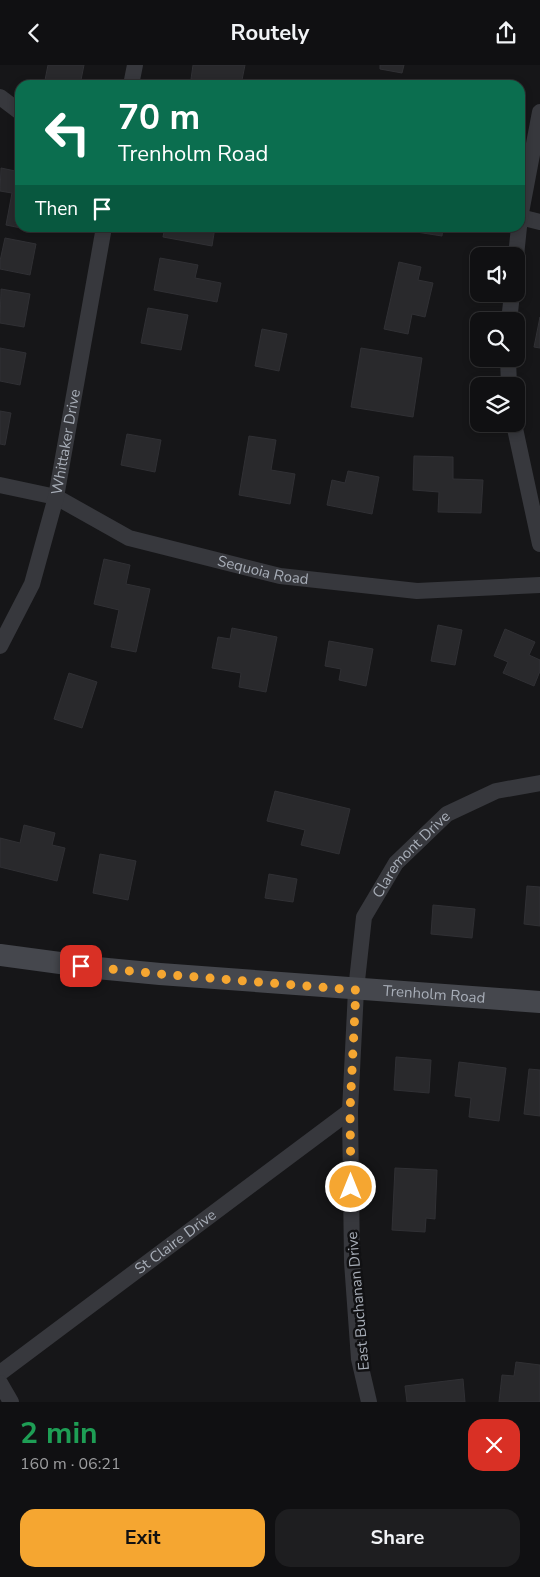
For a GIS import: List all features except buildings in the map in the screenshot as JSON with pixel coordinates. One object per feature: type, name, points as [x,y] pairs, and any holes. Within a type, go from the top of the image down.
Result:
[{"type":"main road","name":"Trenholm Road","points":[[0,955],[96,968],[540,1003]]},
{"type":"street","points":[[132,80],[135,65]]},
{"type":"street","points":[[0,97],[15,108]]},
{"type":"street","points":[[525,190],[540,111]]},
{"type":"street","points":[[525,218],[540,222]]},
{"type":"street","name":"Whittaker Drive","points":[[0,647],[32,584],[56,497],[103,232]]},
{"type":"street","points":[[517,247],[518,232]]},
{"type":"street","points":[[516,432],[540,544]]},
{"type":"street","name":"Sequoia Road","points":[[0,485],[56,497],[129,538],[280,576],[417,591],[540,585]]},
{"type":"street","name":"Claremont Drive","points":[[356,990],[364,917],[396,863],[447,814],[496,791],[540,783]]},
{"type":"street","name":"East Buchanan Drive","points":[[356,990],[350,1111],[352,1262],[359,1359],[369,1402]]},
{"type":"street","name":"St Claire Drive","points":[[0,1373],[350,1111]]},
{"type":"street","points":[[0,1383],[11,1402]]},
{"type":"route","points":[[81,966],[356,990],[350,1111],[351,1187]]}]
